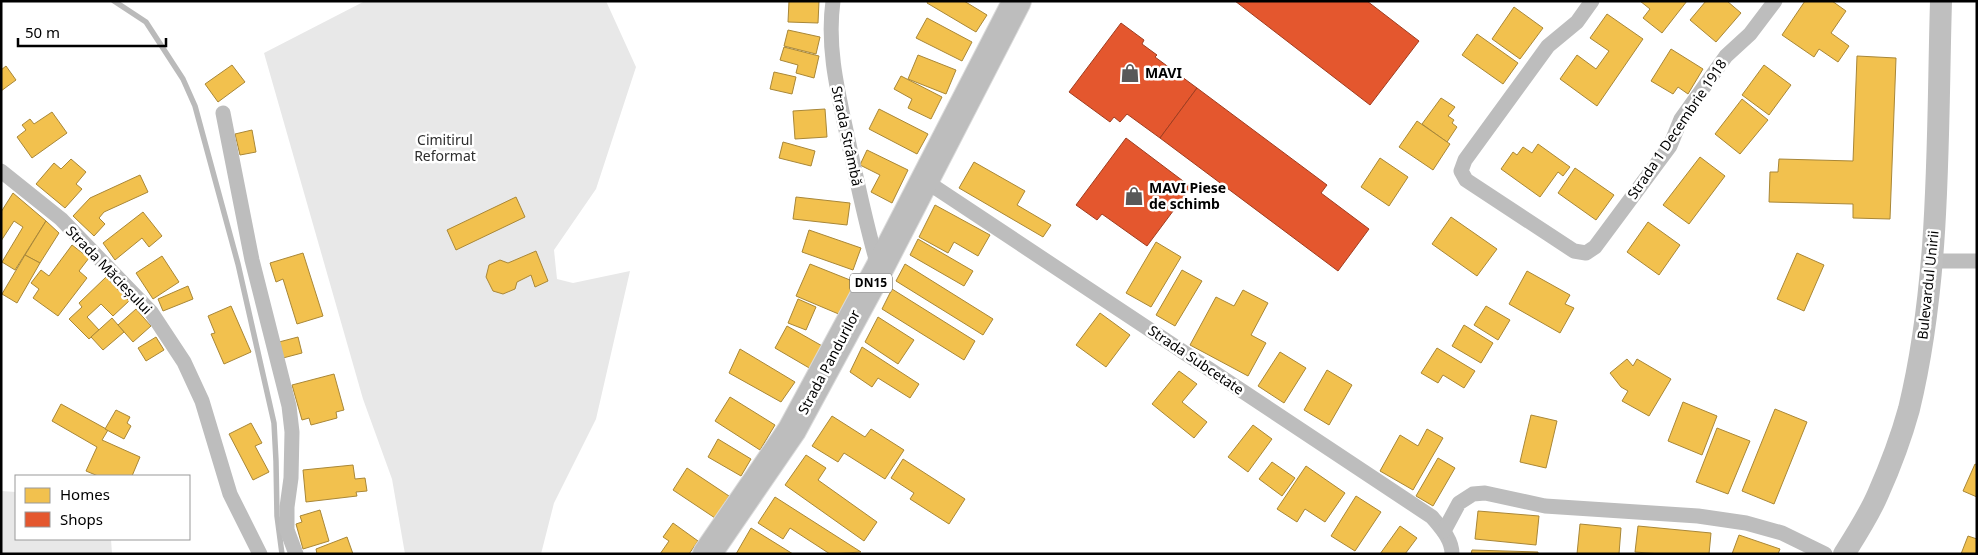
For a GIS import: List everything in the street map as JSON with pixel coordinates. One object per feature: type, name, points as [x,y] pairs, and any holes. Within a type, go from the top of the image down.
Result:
[{"type":"highway","name":"Strada Pandurilor","points":[[707,554],[792,430],[879,269],[1017,1]]},
{"type":"main road","name":"Bulevardul Unirii","points":[[1844,554],[1877,496],[1894,453],[1908,410],[1920,354],[1933,261],[1941,1]]},
{"type":"street","name":"Strada Strâmbă","points":[[834,1],[830,44],[834,74],[867,230],[879,269]]},
{"type":"street","name":"Strada 1 Decembrie 1918","points":[[1592,1],[1577,22],[1548,46],[1465,160],[1461,171],[1466,180],[1574,251],[1586,253],[1595,248],[1670,146],[1682,119],[1726,56],[1750,34],[1774,1]]},
{"type":"street","points":[[223,113],[252,260],[289,406],[292,432],[287,530],[296,554]]},
{"type":"street","name":"Strada Măcieșului","points":[[1,171],[61,219],[151,312],[184,362],[202,401],[230,494],[260,554]]},
{"type":"street","name":"Strada Subcetate","points":[[924,180],[1432,517],[1444,531],[1452,548],[1452,554]]},
{"type":"street","points":[[1933,261],[1977,261]]},
{"type":"street","points":[[1444,531],[1459,503],[1473,494],[1485,493],[1545,506],[1698,516],[1746,522],[1782,533],[1825,554]]},
{"type":"green space","name":"Cimitirul Reformat","points":[[365,1],[606,1],[636,67],[596,189],[554,250],[557,279],[573,283],[630,271],[596,419],[554,503],[541,554],[405,554],[392,479],[363,399],[264,53]]},
{"type":"green space","points":[[1,491],[15,492],[15,540],[111,540],[112,554],[1,554]]},
{"type":"building: Homes","points":[[789,1],[819,1],[818,23],[788,22]]},
{"type":"building: Homes","points":[[928,1],[964,1],[987,15],[976,32],[927,3]]},
{"type":"building: Homes","points":[[1640,1],[1687,1],[1662,33],[1643,18],[1650,9]]},
{"type":"building: Homes","points":[[1706,1],[1727,1],[1741,13],[1716,42],[1690,20]]},
{"type":"building: Homes","points":[[1805,1],[1832,1],[1846,11],[1831,33],[1849,46],[1838,62],[1819,49],[1814,57],[1782,35]]},
{"type":"building: Homes","points":[[1514,7],[1543,28],[1520,59],[1492,39]]},
{"type":"building: Homes","points":[[1607,14],[1643,39],[1597,106],[1560,79],[1577,55],[1596,69],[1609,51],[1590,38]]},
{"type":"building: Homes","points":[[927,18],[972,42],[962,61],[916,38]]},
{"type":"building: Homes","points":[[788,30],[820,37],[816,54],[784,46]]},
{"type":"building: Homes","points":[[1477,34],[1518,63],[1503,84],[1462,55]]},
{"type":"building: Homes","points":[[784,47],[819,56],[814,78],[796,73],[798,65],[780,60]]},
{"type":"building: Homes","points":[[1671,49],[1703,69],[1688,94],[1678,87],[1673,94],[1651,81]]},
{"type":"building: Homes","points":[[918,55],[956,70],[946,94],[908,79]]},
{"type":"building: Homes","points":[[1857,56],[1896,58],[1890,219],[1853,218],[1853,204],[1769,202],[1770,172],[1778,172],[1779,159],[1853,161]]},
{"type":"building: Homes","points":[[232,65],[245,82],[218,102],[205,84]]},
{"type":"building: Homes","points":[[1764,65],[1791,85],[1769,115],[1742,95]]},
{"type":"building: Homes","points":[[6,66],[16,80],[1,91],[1,70]]},
{"type":"building: Homes","points":[[774,72],[796,77],[792,94],[770,89]]},
{"type":"building: Homes","points":[[901,76],[942,97],[931,119],[908,108],[912,99],[894,89]]},
{"type":"building: Homes","points":[[1441,98],[1455,107],[1448,116],[1454,120],[1452,123],[1457,127],[1447,142],[1422,124]]},
{"type":"building: Homes","points":[[1742,99],[1768,120],[1740,154],[1715,134]]},
{"type":"building: Homes","points":[[825,109],[827,137],[795,139],[793,111]]},
{"type":"building: Homes","points":[[879,109],[928,134],[917,154],[869,129]]},
{"type":"building: Homes","points":[[52,112],[67,133],[32,158],[17,137],[26,130],[22,125],[30,119],[34,124]]},
{"type":"building: Homes","points":[[1417,121],[1450,144],[1433,170],[1399,147]]},
{"type":"building: Homes","points":[[252,130],[256,152],[240,155],[235,134]]},
{"type":"building: Homes","points":[[783,142],[815,151],[811,166],[779,158]]},
{"type":"building: Homes","points":[[1538,144],[1570,167],[1563,176],[1558,172],[1540,197],[1501,169],[1513,152],[1517,155],[1523,147],[1532,153]]},
{"type":"building: Homes","points":[[867,150],[908,170],[892,203],[871,192],[880,175],[860,165]]},
{"type":"building: Homes","points":[[1700,157],[1725,176],[1689,224],[1663,205]]},
{"type":"building: Homes","points":[[1380,158],[1408,177],[1389,206],[1361,187]]},
{"type":"building: Homes","points":[[71,159],[86,172],[76,184],[82,189],[65,208],[36,184],[54,163],[61,169]]},
{"type":"building: Homes","points":[[974,162],[1025,191],[1017,205],[1051,225],[1043,237],[959,188]]},
{"type":"building: Homes","points":[[1575,168],[1614,195],[1596,220],[1558,193]]},
{"type":"building: Homes","points":[[140,175],[148,192],[104,212],[99,218],[105,224],[94,236],[73,216],[90,198]]},
{"type":"building: Homes","points":[[13,193],[46,221],[15,270],[2,262],[23,227],[14,221],[1,241],[1,212]]},
{"type":"building: Homes","points":[[516,197],[525,217],[456,250],[447,230]]},
{"type":"building: Homes","points":[[796,197],[850,203],[847,225],[793,219]]},
{"type":"building: Homes","points":[[935,205],[990,235],[978,256],[954,242],[948,253],[919,237]]},
{"type":"building: Homes","points":[[143,212],[162,236],[149,247],[142,238],[115,260],[103,243]]},
{"type":"building: Homes","points":[[1451,217],[1497,249],[1477,276],[1432,244]]},
{"type":"building: Homes","points":[[46,221],[59,233],[40,263],[25,255]]},
{"type":"building: Homes","points":[[1648,222],[1680,245],[1659,275],[1627,252]]},
{"type":"building: Homes","points":[[809,230],[861,248],[853,270],[802,252]]},
{"type":"building: Homes","points":[[918,239],[973,271],[964,286],[910,255]]},
{"type":"building: Homes","points":[[1156,242],[1181,257],[1151,307],[1126,293]]},
{"type":"building: Homes","points":[[72,245],[89,258],[79,271],[87,278],[58,316],[33,298],[39,289],[31,283],[41,270],[49,276]]},
{"type":"building: Homes","points":[[536,251],[548,281],[535,287],[531,275],[517,282],[515,289],[503,294],[493,291],[486,277],[489,265],[500,260],[508,263]]},
{"type":"building: Homes","points":[[303,253],[323,316],[297,324],[283,279],[276,282],[270,263]]},
{"type":"building: Homes","points":[[1797,253],[1824,265],[1804,311],[1777,299]]},
{"type":"building: Homes","points":[[25,255],[40,263],[17,303],[2,294]]},
{"type":"building: Homes","points":[[162,256],[179,282],[153,299],[136,273]]},
{"type":"building: Homes","points":[[810,264],[855,282],[841,315],[796,296]]},
{"type":"building: Homes","points":[[905,264],[993,319],[983,335],[896,281]]},
{"type":"building: Homes","points":[[1182,270],[1202,281],[1175,326],[1156,315]]},
{"type":"building: Homes","points":[[1527,271],[1570,295],[1565,304],[1574,308],[1560,333],[1509,304]]},
{"type":"building: Homes","points":[[106,277],[129,301],[113,316],[101,304],[87,317],[99,330],[89,339],[69,319],[82,307],[79,303]]},
{"type":"building: Homes","points":[[188,286],[193,299],[163,311],[158,299]]},
{"type":"building: Homes","points":[[892,289],[975,341],[964,360],[882,309]]},
{"type":"building: Homes","points":[[1243,290],[1268,303],[1251,335],[1266,343],[1248,376],[1190,345],[1216,297],[1234,306]]},
{"type":"building: Homes","points":[[798,299],[816,307],[806,330],[788,323]]},
{"type":"building: Homes","points":[[231,306],[251,352],[224,364],[211,334],[215,333],[208,316]]},
{"type":"building: Homes","points":[[1486,306],[1510,320],[1498,340],[1474,325]]},
{"type":"building: Homes","points":[[136,309],[151,326],[133,342],[118,325]]},
{"type":"building: Homes","points":[[1100,313],[1130,335],[1106,367],[1076,345]]},
{"type":"building: Homes","points":[[878,317],[914,340],[898,364],[865,342]]},
{"type":"building: Homes","points":[[112,318],[124,332],[103,350],[91,337]]},
{"type":"building: Homes","points":[[1464,325],[1493,343],[1481,363],[1452,346]]},
{"type":"building: Homes","points":[[787,326],[824,347],[811,369],[775,348]]},
{"type":"building: Homes","points":[[156,337],[164,350],[146,361],[138,348]]},
{"type":"building: Homes","points":[[298,337],[302,353],[283,358],[279,342]]},
{"type":"building: Homes","points":[[862,347],[919,384],[910,398],[878,378],[872,387],[850,372]]},
{"type":"building: Homes","points":[[1437,348],[1475,371],[1464,388],[1443,375],[1438,383],[1421,373]]},
{"type":"building: Homes","points":[[740,349],[795,382],[781,402],[729,373]]},
{"type":"building: Homes","points":[[1280,352],[1306,368],[1284,403],[1258,386]]},
{"type":"building: Homes","points":[[1627,359],[1633,366],[1637,359],[1671,379],[1649,416],[1622,401],[1628,391],[1621,387],[1610,373]]},
{"type":"building: Homes","points":[[1327,370],[1352,385],[1329,425],[1304,410]]},
{"type":"building: Homes","points":[[1179,371],[1197,384],[1182,402],[1207,422],[1194,438],[1152,404]]},
{"type":"building: Homes","points":[[334,374],[344,410],[336,412],[337,418],[311,425],[309,418],[302,420],[292,385]]},
{"type":"building: Homes","points":[[730,397],[775,425],[760,450],[715,421]]},
{"type":"building: Homes","points":[[1683,402],[1717,416],[1702,455],[1668,441]]},
{"type":"building: Homes","points":[[61,404],[108,430],[102,440],[140,457],[132,475],[96,475],[86,471],[97,447],[52,421]]},
{"type":"building: Homes","points":[[1775,409],[1807,422],[1774,504],[1742,491]]},
{"type":"building: Homes","points":[[116,410],[130,417],[127,423],[131,426],[124,439],[105,429]]},
{"type":"building: Homes","points":[[1531,415],[1557,421],[1546,468],[1520,462]]},
{"type":"building: Homes","points":[[832,416],[865,437],[871,429],[904,450],[885,479],[844,453],[838,462],[812,446]]},
{"type":"building: Homes","points":[[251,423],[262,443],[255,446],[269,472],[253,480],[229,434]]},
{"type":"building: Homes","points":[[1253,425],[1272,439],[1248,472],[1228,457]]},
{"type":"building: Homes","points":[[1717,428],[1750,441],[1728,494],[1696,482]]},
{"type":"building: Homes","points":[[1427,429],[1443,438],[1413,490],[1380,471],[1400,435],[1418,446]]},
{"type":"building: Homes","points":[[718,439],[751,459],[741,476],[708,457]]},
{"type":"building: Homes","points":[[806,455],[826,468],[818,480],[877,522],[864,541],[785,485]]},
{"type":"building: Homes","points":[[1438,458],[1455,468],[1433,506],[1416,496]]},
{"type":"building: Homes","points":[[903,459],[965,499],[949,524],[910,499],[914,493],[891,478]]},
{"type":"building: Homes","points":[[1272,462],[1295,478],[1282,496],[1259,479]]},
{"type":"building: Homes","points":[[1975,464],[1977,465],[1977,497],[1963,491]]},
{"type":"building: Homes","points":[[353,465],[355,479],[365,478],[367,491],[356,492],[357,496],[306,502],[303,470]]},
{"type":"building: Homes","points":[[1306,466],[1345,493],[1325,522],[1305,509],[1297,522],[1277,509]]},
{"type":"building: Homes","points":[[687,468],[729,496],[715,518],[673,490]]},
{"type":"building: Homes","points":[[1356,496],[1381,512],[1355,551],[1331,536]]},
{"type":"building: Homes","points":[[775,497],[861,552],[830,554],[790,528],[783,539],[758,523]]},
{"type":"building: Homes","points":[[320,510],[329,541],[303,549],[296,524],[302,522],[300,516]]},
{"type":"building: Homes","points":[[1478,511],[1539,516],[1536,545],[1475,539]]},
{"type":"building: Homes","points":[[673,523],[698,541],[689,554],[660,554],[669,541],[663,537]]},
{"type":"building: Homes","points":[[1580,524],[1621,528],[1619,554],[1577,554]]},
{"type":"building: Homes","points":[[1400,526],[1417,538],[1405,554],[1380,554]]},
{"type":"building: Homes","points":[[1638,526],[1711,533],[1709,554],[1635,552]]},
{"type":"building: Homes","points":[[751,528],[793,554],[736,554]]},
{"type":"building: Homes","points":[[1739,535],[1780,549],[1778,554],[1732,554]]},
{"type":"building: Homes","points":[[1968,536],[1977,539],[1977,554],[1961,554]]},
{"type":"building: Homes","points":[[347,537],[353,554],[317,554],[316,549]]},
{"type":"building: Homes","points":[[1472,550],[1538,552],[1538,554],[1471,554]]},
{"type":"building: Shops","points":[[1235,1],[1367,1],[1419,41],[1370,105]]},
{"type":"building: Shops","name":"MAVI","points":[[1121,23],[1144,40],[1142,44],[1157,55],[1155,57],[1197,88],[1160,138],[1127,114],[1120,122],[1114,117],[1110,122],[1069,92]]},
{"type":"building: Shops","points":[[1197,88],[1327,185],[1321,193],[1369,229],[1338,271],[1160,138]]},
{"type":"building: Shops","name":"MAVI Piese de schimb","points":[[1126,138],[1191,187],[1147,246],[1102,214],[1097,220],[1076,205]]},
{"type":"waterway","points":[[114,1],[146,22],[183,79],[195,106],[238,264],[274,423],[277,516],[282,554]]},
{"type":"place","name":"MAVI","points":[[1130,73]]},
{"type":"place","name":"MAVI Piese de schimb","points":[[1134,196]]}]
